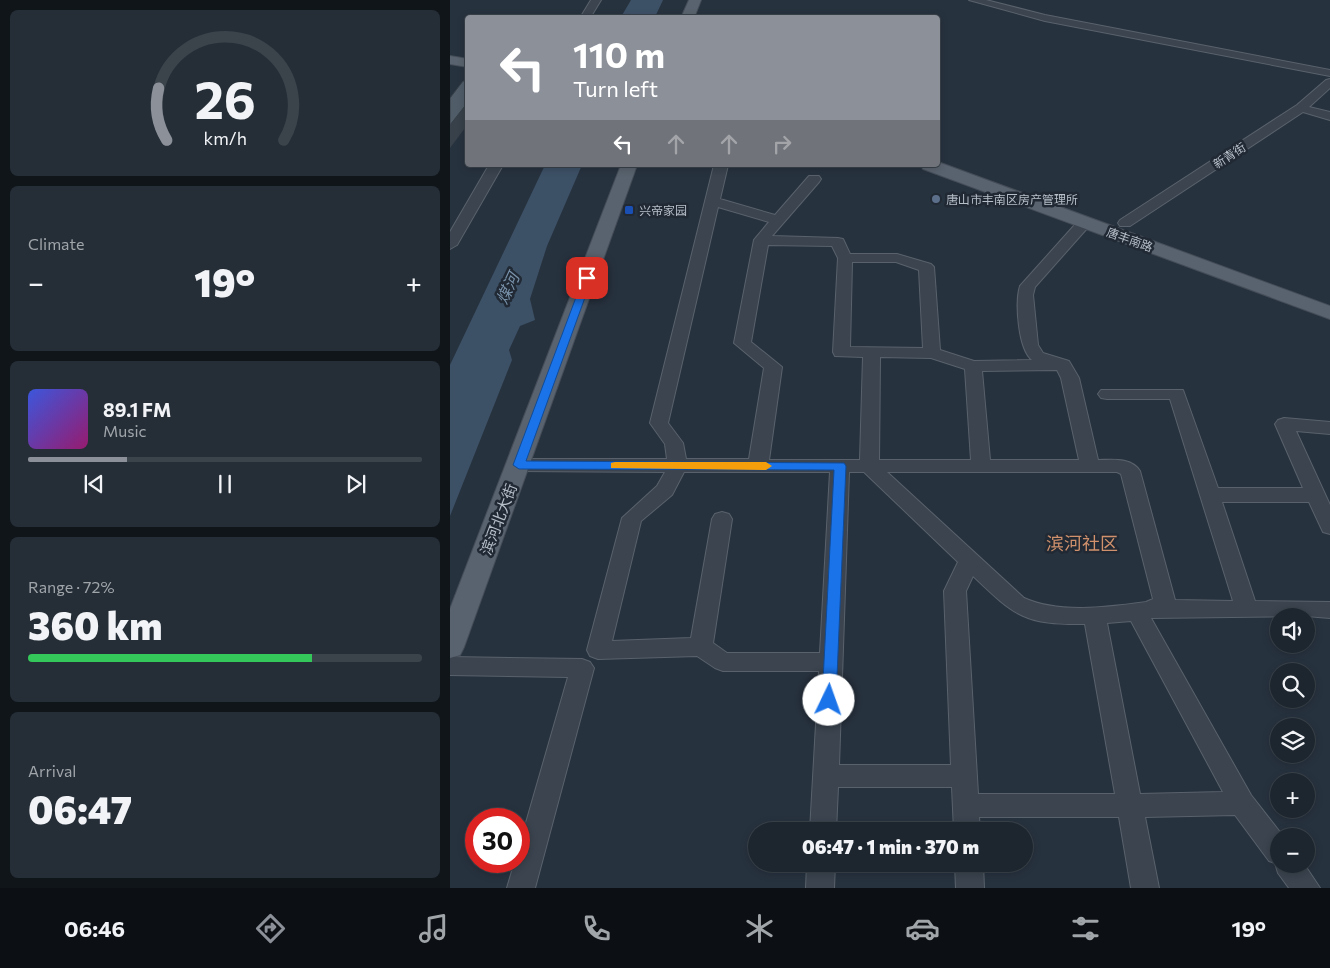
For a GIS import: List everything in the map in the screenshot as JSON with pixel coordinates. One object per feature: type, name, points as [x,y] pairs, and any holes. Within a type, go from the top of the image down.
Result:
[{"type":"main road","points":[[688,15],[695,0]]},
{"type":"main road","points":[[450,52],[465,54]]},
{"type":"main road","points":[[450,60],[465,63]]},
{"type":"main road","name":"唐丰南路","points":[[940,157],[1330,298]]},
{"type":"main road","name":"滨河北大街","points":[[450,647],[628,167]]},
{"type":"main road","name":"唐丰南路","points":[[934,167],[1330,313]]},
{"type":"street","points":[[587,15],[596,0]]},
{"type":"street","points":[[974,0],[1053,19],[1330,73]]},
{"type":"street","name":"新青街","points":[[1125,223],[1300,108],[1330,82]]},
{"type":"street","points":[[1300,108],[1330,116]]},
{"type":"street","points":[[450,245],[495,167]]},
{"type":"street","points":[[722,167],[659,423],[674,443],[678,466],[665,490],[632,518],[598,650],[700,647],[724,662],[831,662]]},
{"type":"street","points":[[758,466],[773,367],[742,343],[761,240],[814,178]]},
{"type":"street","points":[[713,201],[778,220]]},
{"type":"street","points":[[1085,222],[1033,279],[1025,295],[1030,345],[1036,356],[1063,365],[1070,378],[1090,466]]},
{"type":"street","points":[[761,240],[838,242],[845,258],[841,352],[872,354],[932,353],[973,366],[1063,365]]},
{"type":"street","points":[[845,258],[897,258],[926,267],[932,353]]},
{"type":"street","points":[[872,354],[868,466],[1016,604],[1034,612],[1058,615],[1247,609],[1330,610]]},
{"type":"street","points":[[973,366],[982,466]]},
{"type":"street","points":[[1107,394],[1177,394],[1247,609]]},
{"type":"street","points":[[1330,428],[1284,424],[1330,527]]},
{"type":"street","points":[[519,465],[1120,466],[1130,471],[1164,600],[1148,611]]},
{"type":"street","points":[[822,822],[840,466]]},
{"type":"street","points":[[1210,495],[1316,495]]},
{"type":"street","points":[[700,647],[722,519]]},
{"type":"street","points":[[967,822],[955,591],[969,560]]},
{"type":"street","points":[[1148,611],[1242,803],[1270,840]]},
{"type":"street","points":[[1094,614],[1145,888]]},
{"type":"street","points":[[450,666],[582,668],[521,888]]},
{"type":"street","points":[[825,776],[964,776]]},
{"type":"street","points":[[966,805],[1129,806],[1242,803]]},
{"type":"street","points":[[820,888],[821,872]]},
{"type":"street","points":[[969,872],[970,888]]},
{"type":"street","points":[[1295,873],[1306,888]]},
{"type":"water","points":[[631,0],[663,0],[656,15],[622,15]]},
{"type":"water","name":"煤河","points":[[544,167],[581,167],[547,246],[530,299],[535,320],[520,326],[509,350],[512,360],[450,516],[450,365]]},
{"type":"building","points":[[465,81],[465,106],[450,125],[450,98]]},
{"type":"slow traffic","points":[[615,465],[766,466]]},
{"type":"place","name":"唐山市丰南区房产管理所","points":[[936,199]]},
{"type":"place","name":"兴帝家园","points":[[629,210]]},
{"type":"district","name":"滨河社区","points":[[1082,543]]},
{"type":"route","points":[[587,278],[519,465],[840,466],[829,700]]}]
